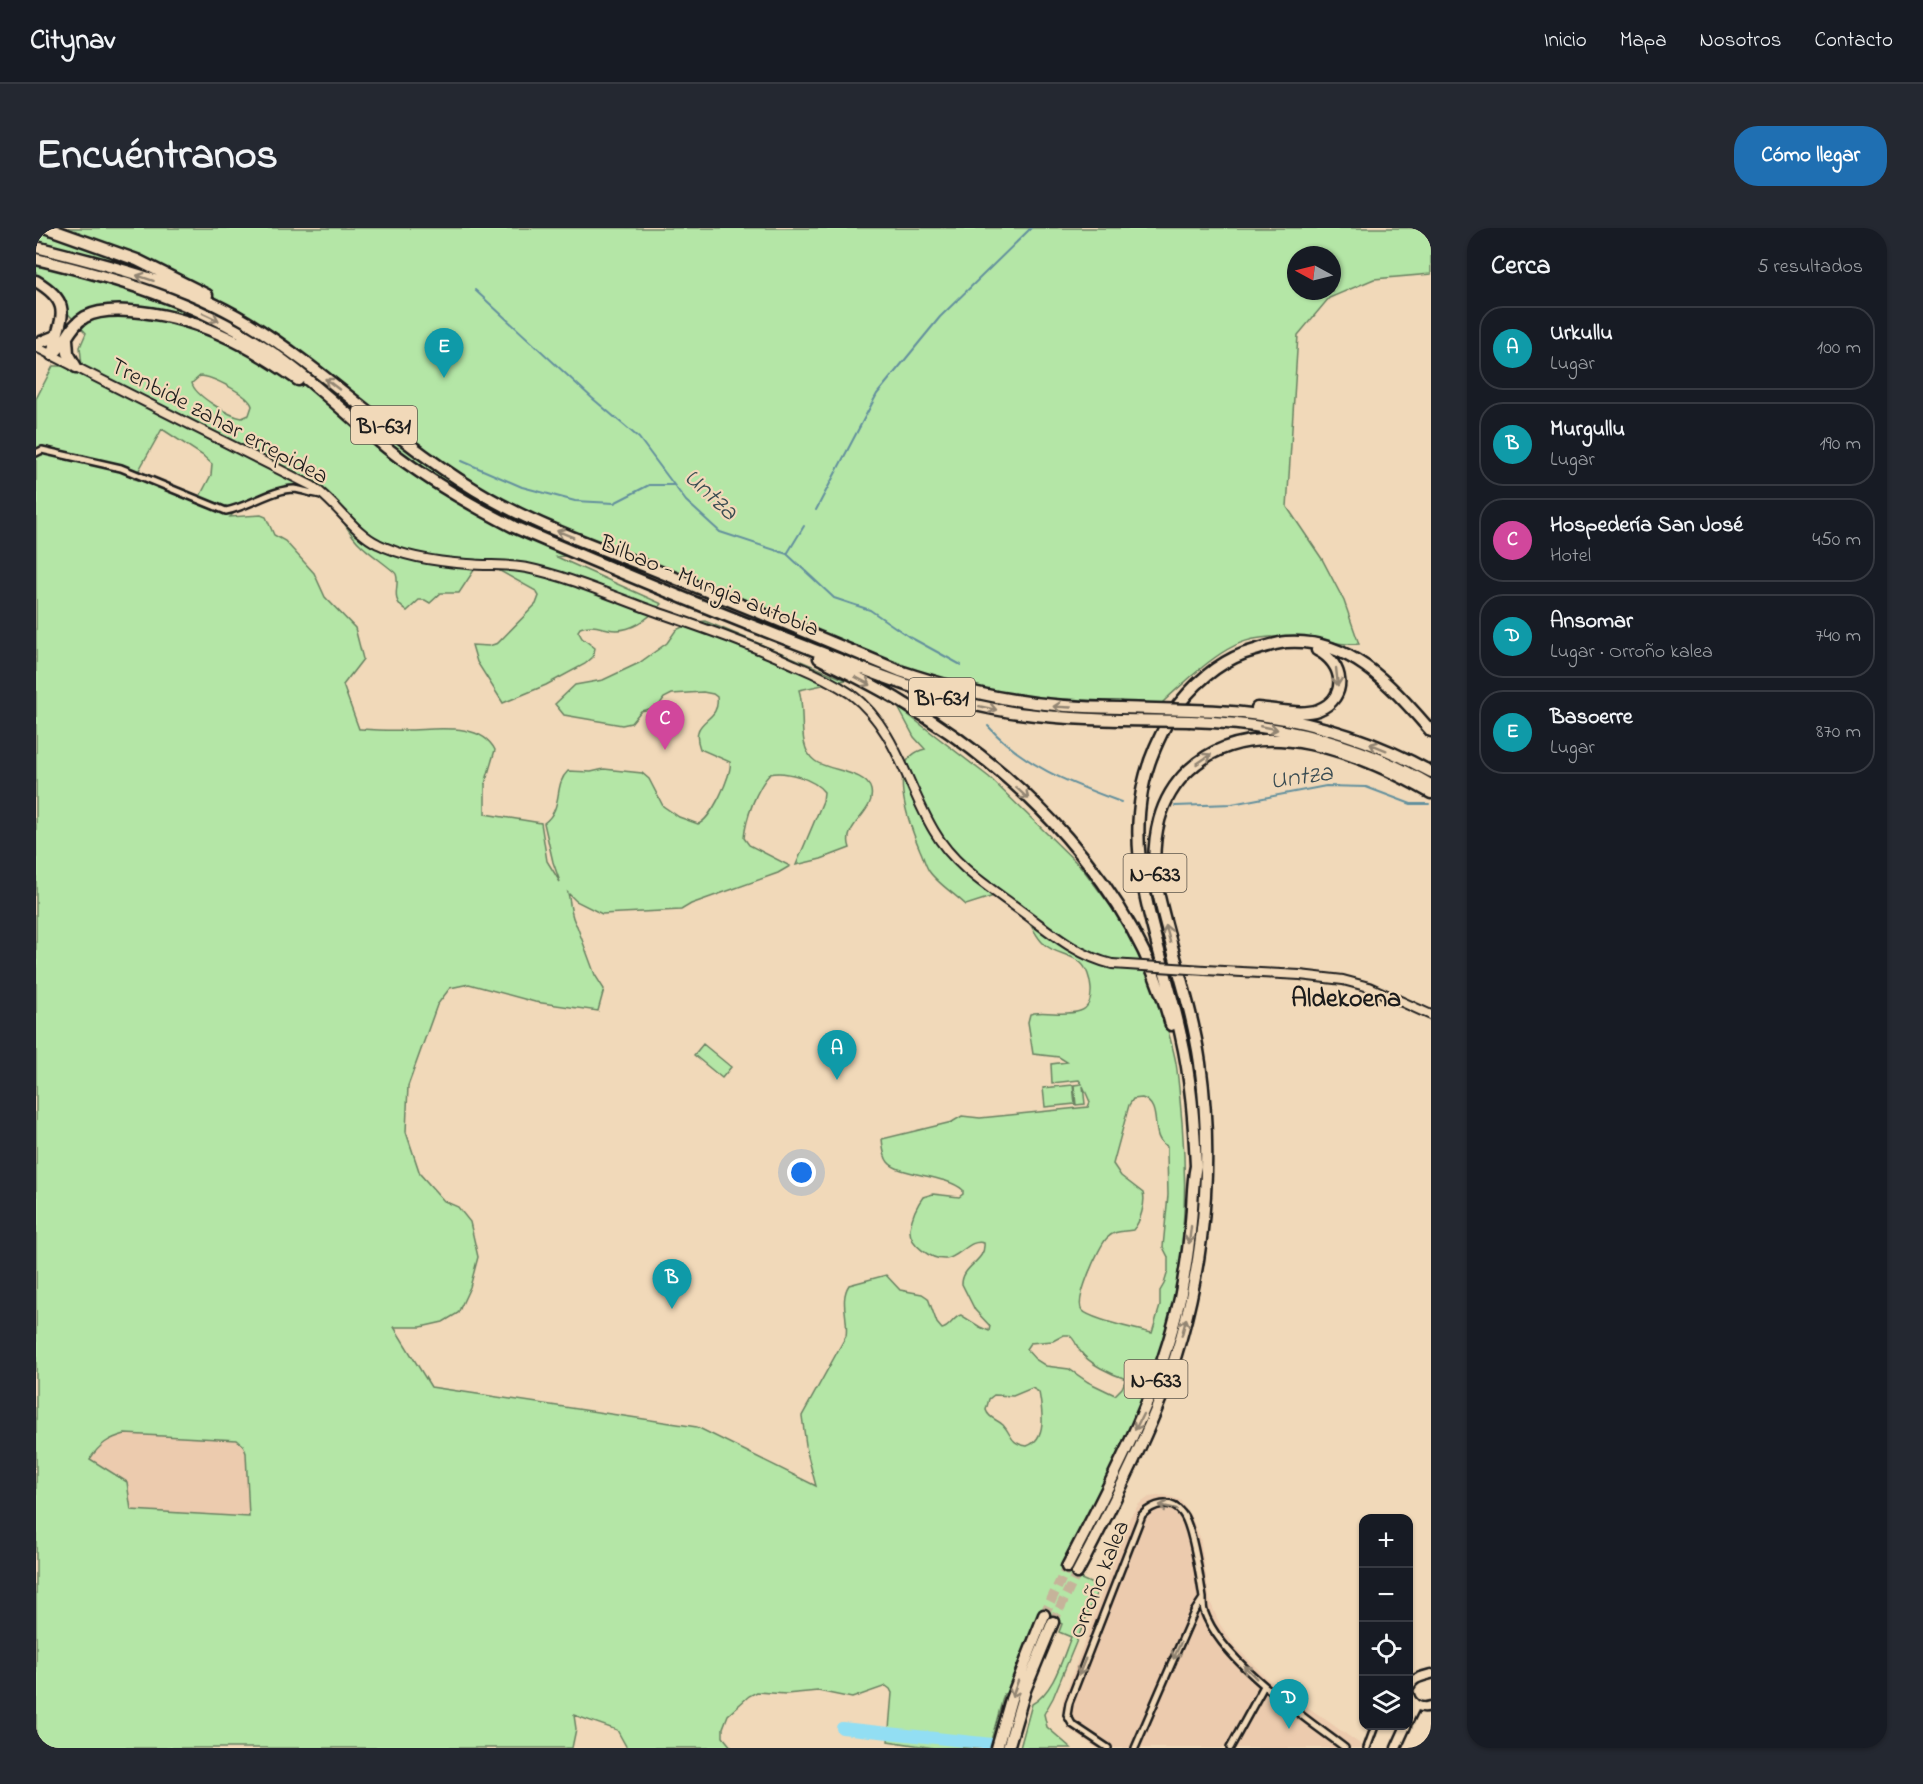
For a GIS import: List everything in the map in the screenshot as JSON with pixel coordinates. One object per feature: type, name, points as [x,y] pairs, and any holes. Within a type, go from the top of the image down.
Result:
[{"type":"highway","points":[[47,228],[137,260],[220,302],[228,312]]},
{"type":"highway","name":"Bilbao - Mungia autobia","points":[[36,248],[120,269],[161,283],[247,322],[305,363],[434,464],[520,515],[900,671],[950,688],[1022,703],[1058,707],[1120,708],[1190,715],[1321,738],[1384,761],[1431,785]]},
{"type":"highway","name":"Bilbao - Mungia autobia","points":[[36,259],[144,288],[217,320],[286,362],[427,478],[514,528],[882,676],[949,699],[1033,716],[1120,720],[1190,715],[1221,710],[1262,715],[1324,728],[1372,744],[1431,772]]},
{"type":"highway","points":[[36,280],[55,294],[63,309],[61,338],[76,367]]},
{"type":"highway","points":[[52,356],[61,338],[85,317],[104,311],[147,312],[180,319],[210,329],[252,350],[354,419]]},
{"type":"highway","points":[[36,345],[61,338]]},
{"type":"highway","points":[[774,634],[899,700],[980,756],[1047,815],[1102,879],[1141,943],[1169,1014],[1183,1078],[1189,1119],[1191,1168],[1194,1176]]},
{"type":"highway","points":[[1275,645],[1284,642],[1319,645],[1360,662],[1390,685],[1431,731]]},
{"type":"highway","points":[[1221,710],[1232,707],[1249,707],[1306,712],[1318,710],[1330,702],[1337,693],[1339,685],[1338,670],[1333,661],[1317,649],[1275,645]]},
{"type":"highway","name":"N-633","points":[[1275,645],[1232,657],[1200,680],[1172,713],[1150,761],[1141,793],[1138,814],[1138,855],[1145,897],[1169,982],[1189,1075],[1196,1167],[1187,1255],[1180,1296],[1165,1355],[1146,1408],[1072,1570],[1113,1505],[1157,1409],[1184,1327],[1207,1186],[1207,1152],[1199,1060],[1155,878],[1153,857],[1155,833],[1167,798],[1183,776],[1205,757],[1233,744],[1252,740],[1317,746],[1348,755],[1431,793]]},
{"type":"highway","name":"N-633","points":[[1169,982],[1175,993],[1192,1059],[1197,1091],[1202,1140],[1200,1240]]},
{"type":"highway","points":[[997,1748],[1011,1699],[1044,1615]]},
{"type":"highway","points":[[1008,1748],[1025,1690],[1053,1622]]},
{"type":"highway","points":[[1013,1748],[1025,1690]]},
{"type":"main road","points":[[1413,1681],[1428,1676]]},
{"type":"main road","points":[[1413,1702],[1423,1707],[1431,1706]]},
{"type":"main road","points":[[1413,1711],[1416,1705]]},
{"type":"main road","points":[[1396,1748],[1404,1730]]},
{"type":"street","name":"Trenbide zahar errepidea","points":[[36,345],[52,356],[292,476],[325,495],[367,538],[391,549],[440,560],[468,564],[510,565],[553,574],[741,642],[837,686],[866,708],[888,736],[920,806],[935,834],[949,852],[976,877],[1068,945],[1092,958],[1112,964],[1300,975],[1343,980],[1369,987],[1431,1015]]},
{"type":"street","points":[[36,453],[42,450],[121,468],[226,511],[294,489],[325,495]]},
{"type":"street","name":"Orroño kalea","points":[[1108,1748],[1072,1725],[1067,1710],[1142,1515],[1150,1508],[1164,1504],[1179,1509],[1184,1516],[1192,1544],[1204,1611],[1223,1645],[1264,1686],[1345,1748]]},
{"type":"street","points":[[1135,1748],[1194,1612],[1203,1598]]},
{"type":"street","points":[[1230,1748],[1264,1686]]},
{"type":"street","points":[[1367,1748],[1373,1730]]},
{"type":"shaded area","points":[[125,1434],[237,1440],[243,1445],[246,1453],[249,1518],[131,1510],[90,1459],[103,1443]]},
{"type":"shaded area","points":[[1164,1495],[1180,1500],[1191,1517],[1200,1537],[1210,1601],[1219,1623],[1234,1645],[1268,1679],[1360,1744],[1362,1748],[1097,1748],[1068,1729],[1062,1709],[1063,1700],[1130,1517],[1139,1504],[1149,1497]]},
{"type":"green space","points":[[36,228],[1431,228],[1431,274],[1374,279],[1341,293],[1341,246],[1287,246],[1287,300],[1327,300],[1298,335],[1287,507],[1322,559],[1344,601],[1359,644],[1340,644],[1289,637],[1246,641],[1233,646],[1207,663],[1162,703],[1071,702],[971,688],[912,669],[847,644],[612,549],[557,557],[662,604],[645,620],[631,627],[616,630],[591,626],[580,628],[578,631],[582,638],[595,648],[593,657],[585,664],[546,685],[503,703],[477,662],[472,645],[489,646],[498,643],[536,604],[539,596],[536,591],[491,566],[478,564],[459,593],[441,593],[430,603],[419,600],[407,611],[396,597],[396,574],[358,543],[336,512],[319,497],[311,493],[291,492],[246,506],[230,517],[261,515],[266,517],[274,535],[285,541],[314,573],[325,597],[355,628],[363,659],[343,685],[359,729],[455,729],[479,735],[488,741],[495,750],[485,784],[485,814],[541,823],[547,861],[560,882],[544,823],[554,811],[563,777],[568,771],[591,772],[604,769],[642,773],[649,779],[663,806],[679,817],[698,824],[714,806],[730,768],[730,762],[700,749],[697,739],[701,726],[717,706],[717,697],[713,694],[703,692],[672,694],[664,698],[658,707],[641,711],[631,723],[622,725],[564,715],[555,704],[575,685],[603,680],[639,663],[667,643],[676,630],[691,623],[705,621],[846,680],[799,690],[803,738],[809,755],[821,764],[855,775],[868,784],[871,790],[869,806],[850,832],[850,848],[796,865],[823,801],[824,792],[813,783],[799,777],[783,773],[770,774],[752,804],[744,838],[749,845],[790,866],[778,873],[691,904],[681,910],[602,914],[576,901],[568,893],[573,919],[595,975],[604,989],[598,1011],[535,1002],[469,984],[450,988],[437,1005],[408,1086],[406,1132],[420,1174],[444,1201],[458,1207],[470,1222],[478,1257],[470,1287],[458,1313],[443,1322],[421,1327],[394,1327],[431,1387],[697,1427],[816,1486],[807,1452],[802,1416],[846,1336],[844,1303],[849,1285],[886,1275],[900,1290],[922,1294],[928,1298],[937,1323],[942,1329],[961,1315],[989,1331],[990,1326],[975,1310],[962,1284],[966,1272],[981,1255],[984,1243],[974,1243],[951,1258],[940,1259],[922,1250],[910,1234],[913,1215],[923,1197],[933,1194],[959,1197],[963,1194],[963,1190],[945,1181],[894,1167],[885,1157],[882,1139],[952,1122],[962,1116],[980,1118],[1088,1107],[1090,1102],[1083,1086],[1085,1104],[1076,1105],[1074,1085],[1082,1084],[1079,1080],[1052,1083],[1051,1064],[1067,1062],[1059,1057],[1033,1054],[1028,1022],[1030,1014],[1034,1013],[1069,1013],[1085,1008],[1091,996],[1090,981],[1081,963],[1044,944],[1025,918],[997,895],[966,905],[929,871],[910,825],[902,778],[905,765],[913,755],[925,749],[914,737],[898,707],[989,777],[1082,868],[1128,929],[1145,972],[1149,972],[1176,1063],[1184,1155],[1184,1221],[1176,1286],[1161,1350],[1130,1429],[1061,1570],[1099,1587],[1053,1698],[1044,1714],[1047,1727],[1071,1748],[1020,1748],[1032,1704],[1040,1699],[1052,1683],[1071,1637],[1059,1632],[1062,1624],[1039,1614],[1009,1693],[1004,1694],[989,1748],[934,1748],[888,1741],[892,1693],[886,1686],[852,1698],[818,1691],[786,1694],[757,1692],[749,1696],[728,1715],[723,1728],[723,1737],[732,1748],[627,1748],[617,1730],[574,1715],[576,1729],[572,1748],[36,1748],[36,399],[53,366],[82,366],[80,347],[86,333],[42,286],[36,284]],"holes":[[[200,376],[221,383],[249,402],[252,406],[249,415],[242,418],[229,413],[205,399],[192,383]],[[162,429],[212,464],[211,475],[199,498],[165,486],[134,479]],[[1142,1098],[1153,1107],[1158,1136],[1167,1146],[1168,1195],[1163,1247],[1168,1257],[1168,1271],[1160,1291],[1160,1306],[1152,1333],[1094,1317],[1082,1310],[1080,1305],[1088,1274],[1103,1243],[1113,1234],[1133,1230],[1142,1212],[1143,1193],[1121,1176],[1113,1164],[1129,1105],[1133,1099]],[[1069,1335],[1089,1360],[1126,1379],[1122,1388],[1115,1395],[1088,1382],[1069,1369],[1046,1366],[1026,1349],[1030,1343],[1053,1341]],[[1032,1388],[1039,1392],[1041,1430],[1034,1442],[1027,1446],[1017,1443],[1003,1425],[986,1410],[989,1399],[994,1395],[1013,1396]],[[125,1434],[237,1440],[243,1445],[246,1453],[249,1517],[131,1510],[127,1482],[90,1459],[105,1443]]]},
{"type":"green space","points":[[703,1044],[731,1067],[722,1078],[694,1055]]},
{"type":"green space","points":[[1073,1085],[1075,1104],[1045,1107],[1043,1088]]},
{"type":"waterway","points":[[816,510],[877,394],[940,317],[1031,228]]},
{"type":"waterway","name":"Untza","points":[[475,290],[639,438],[686,501],[720,532],[787,554],[834,598],[870,610],[908,636],[961,665]]},
{"type":"waterway","points":[[462,461],[522,487],[575,501],[614,503],[649,485],[674,485]]},
{"type":"waterway","points":[[787,554],[804,526]]},
{"type":"waterway","name":"Untza","points":[[988,726],[1002,740],[1033,763],[1084,788],[1121,802]]},
{"type":"waterway","name":"Untza","points":[[1175,806],[1232,804],[1326,786],[1366,787],[1411,804],[1429,804]]},
{"type":"waterway","points":[[842,1728],[992,1744]]},
{"type":"tunnel","points":[[1044,1615],[1067,1567]]},
{"type":"tunnel","points":[[1053,1622],[1077,1573]]},
{"type":"place","name":"Basoerre","points":[[444,378]]},
{"type":"place","name":"Hospedería San José","points":[[665,750]]},
{"type":"place","name":"Urkullu","points":[[837,1080]]},
{"type":"place","name":"Murgullu","points":[[672,1309]]},
{"type":"place","name":"Ansomar","points":[[1289,1729]]},
{"type":"district","name":"Aldekoena","points":[[1346,997]]}]
